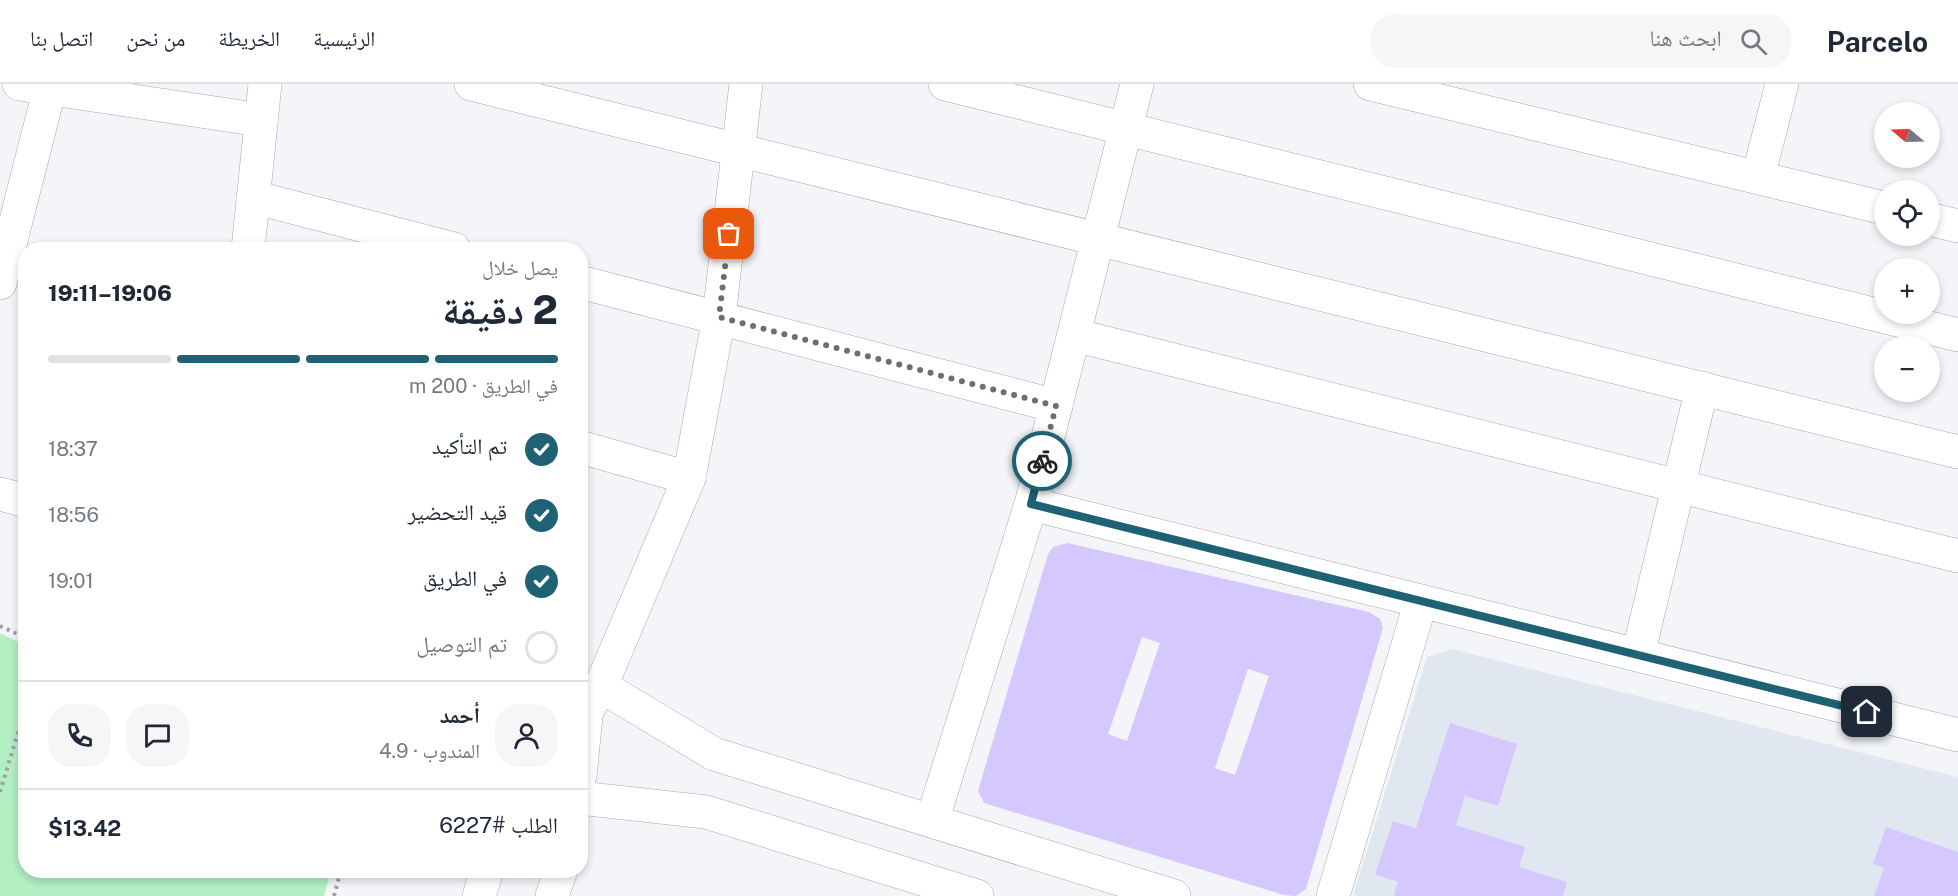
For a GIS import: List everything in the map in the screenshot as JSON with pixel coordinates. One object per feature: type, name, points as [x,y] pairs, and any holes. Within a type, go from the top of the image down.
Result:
[{"type":"street","points":[[249,242],[265,84]]},
{"type":"street","points":[[471,84],[1958,452]]},
{"type":"street","points":[[588,708],[601,686],[689,478],[719,317],[746,84]]},
{"type":"street","points":[[945,84],[1958,335]]},
{"type":"street","points":[[932,821],[1031,504],[1137,84]]},
{"type":"street","points":[[1370,84],[1874,206]]},
{"type":"street","points":[[1758,177],[1782,84]]},
{"type":"street","points":[[0,283],[40,86],[261,120]]},
{"type":"street","points":[[253,197],[427,242]]},
{"type":"street","points":[[1940,222],[1958,226]]},
{"type":"street","points":[[588,284],[1056,406]]},
{"type":"street","points":[[1074,335],[1958,556]]},
{"type":"street","points":[[1638,655],[1702,388]]},
{"type":"street","points":[[588,449],[689,478]]},
{"type":"street","points":[[0,494],[18,499]]},
{"type":"street","points":[[1031,504],[1958,735]]},
{"type":"street","points":[[1334,896],[1421,601]]},
{"type":"street","points":[[601,686],[714,754],[1174,896]]},
{"type":"street","points":[[588,799],[706,812],[977,896]]},
{"type":"street","points":[[479,896],[485,878]]},
{"type":"street","points":[[552,896],[558,878]]},
{"type":"path","points":[[0,626],[18,634]]},
{"type":"path","points":[[0,792],[18,732]]},
{"type":"path","points":[[334,896],[339,878]]},
{"type":"shaded area","points":[[1452,649],[1958,777],[1958,896],[1355,896],[1354,892],[1427,657]]},
{"type":"green space","points":[[0,633],[18,642],[18,878],[329,878],[324,896],[0,896]]},
{"type":"building","points":[[1067,543],[1369,612],[1380,619],[1383,628],[1306,889],[1296,896],[1284,895],[984,803],[978,791],[1048,554],[1053,547]],"holes":[[[1142,637],[1160,643],[1127,741],[1108,734]],[[1248,669],[1269,676],[1235,775],[1215,768]]]},
{"type":"building","points":[[1450,723],[1517,744],[1498,806],[1465,796],[1456,825],[1525,847],[1519,867],[1567,882],[1563,896],[1397,896],[1394,895],[1398,882],[1375,874],[1393,821],[1416,828]]},
{"type":"building","points":[[1886,827],[1958,852],[1958,896],[1874,896],[1884,868],[1873,864]]},
{"type":"way so far","points":[[729,234],[719,317],[1056,406],[1042,461]]},
{"type":"route","points":[[1042,461],[1031,504],[1867,712]]}]
